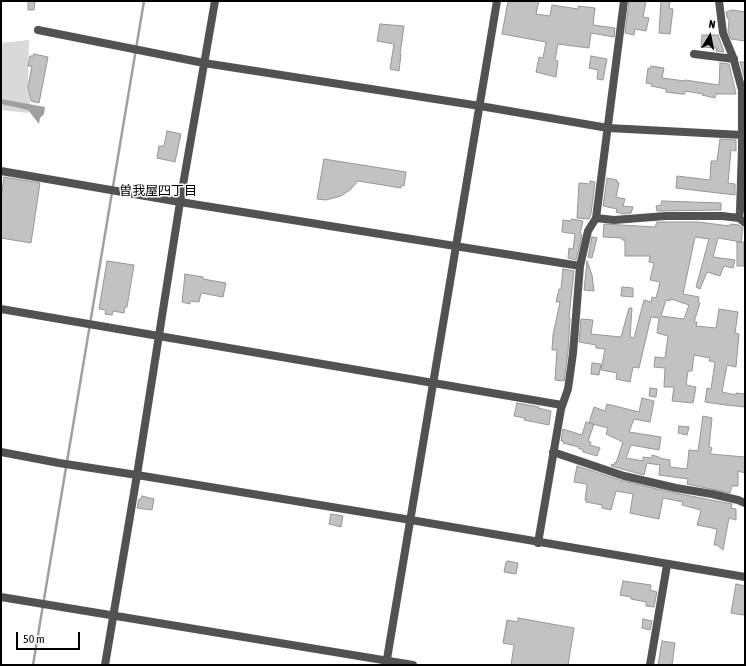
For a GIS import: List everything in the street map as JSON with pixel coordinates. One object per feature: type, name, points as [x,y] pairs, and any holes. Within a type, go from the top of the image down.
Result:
[{"type":"street","points":[[105,665],[137,475],[180,202],[215,1]]},
{"type":"street","points":[[386,663],[497,1]]},
{"type":"street","points":[[538,543],[562,405],[568,389],[573,353],[580,266],[588,231],[596,218],[624,1]]},
{"type":"street","points":[[596,218],[614,220],[666,216],[722,216],[742,221],[740,211],[744,104],[734,59],[722,33],[719,1]]},
{"type":"street","points":[[38,30],[204,63],[480,106],[608,128],[742,134]]},
{"type":"street","points":[[694,54],[734,59]]},
{"type":"street","points":[[1,171],[180,202],[580,266]]},
{"type":"street","points":[[1,310],[562,405]]},
{"type":"street","points":[[1,452],[59,463],[411,520],[745,578]]},
{"type":"street","points":[[553,452],[624,476],[676,488],[712,494],[745,503]]},
{"type":"street","points":[[650,665],[667,565]]},
{"type":"street","points":[[1,597],[386,663],[413,665]]},
{"type":"shaded area","points":[[29,40],[28,87],[30,104],[28,113],[1,110],[1,43]]},
{"type":"shaded area","points":[[1,99],[45,107],[44,114],[40,118],[39,124],[28,110],[1,104]]},
{"type":"building","points":[[28,1],[35,1],[34,10],[28,10]]},
{"type":"building","points":[[508,1],[539,1],[536,14],[550,16],[552,5],[578,9],[578,6],[595,8],[593,25],[615,28],[614,37],[591,33],[589,48],[558,44],[555,60],[558,61],[556,77],[536,72],[539,57],[543,58],[546,42],[502,34]]},
{"type":"building","points":[[629,1],[646,1],[643,17],[649,18],[646,31],[635,29],[634,35],[625,33]]},
{"type":"building","points":[[661,1],[670,1],[669,8],[673,9],[670,34],[659,33]]},
{"type":"building","points":[[732,10],[745,12],[745,41],[731,39],[728,32],[729,19],[727,18],[726,12]]},
{"type":"building","points":[[380,24],[404,26],[399,71],[390,69],[394,44],[377,41]]},
{"type":"building","points":[[702,35],[718,35],[724,52],[716,51],[717,48],[701,47]]},
{"type":"building","points":[[34,54],[48,57],[39,103],[31,101],[28,87],[32,66],[28,66],[30,56],[33,56]]},
{"type":"building","points":[[591,56],[607,59],[603,80],[597,79],[598,70],[589,68]]},
{"type":"building","points":[[740,62],[745,62],[745,80]]},
{"type":"building","points":[[720,63],[729,64],[736,94],[716,94],[715,98],[685,91],[685,94],[681,94],[666,92],[666,89],[651,86],[652,84],[646,83],[648,68],[650,69],[651,66],[664,68],[662,78],[719,85]]},
{"type":"building","points":[[167,131],[181,134],[175,162],[157,158],[159,146],[164,146]]},
{"type":"building","points":[[720,139],[736,140],[736,151],[731,150],[728,183],[735,184],[735,195],[676,188],[677,176],[710,180],[711,161],[717,161]]},
{"type":"building","points":[[324,159],[406,172],[404,186],[401,185],[401,188],[358,181],[351,189],[341,196],[326,200],[317,199]]},
{"type":"building","points":[[4,177],[40,183],[31,243],[1,238],[1,199]]},
{"type":"building","points":[[607,178],[617,180],[619,183],[616,197],[625,199],[623,206],[633,207],[631,213],[623,214],[616,212],[617,209],[603,206]]},
{"type":"building","points":[[590,181],[595,182],[591,214],[589,219],[577,218],[579,183],[590,184]]},
{"type":"building","points":[[662,201],[721,203],[721,210],[657,211],[656,206],[661,205]]},
{"type":"building","points":[[572,219],[583,221],[580,234],[582,235],[576,260],[568,258],[569,248],[573,249],[575,234],[562,232],[563,220],[571,221]]},
{"type":"building","points":[[657,222],[698,222],[730,226],[730,224],[739,225],[743,228],[741,242],[718,238],[713,257],[735,260],[733,268],[724,266],[720,276],[707,272],[700,289],[696,287],[709,239],[695,237],[683,294],[699,297],[698,302],[700,303],[694,322],[697,322],[696,326],[716,328],[719,309],[738,312],[735,333],[739,334],[736,367],[727,365],[722,392],[736,395],[736,393],[745,394],[745,407],[705,402],[707,388],[711,389],[715,362],[709,361],[710,358],[694,355],[692,371],[688,371],[686,385],[696,387],[693,403],[672,401],[674,387],[664,387],[665,368],[654,367],[655,357],[665,358],[668,336],[657,333],[659,318],[651,317],[639,368],[633,367],[630,382],[616,379],[617,373],[601,370],[605,349],[596,348],[596,345],[579,342],[581,319],[593,320],[591,334],[621,337],[629,308],[632,308],[630,337],[634,338],[644,300],[651,302],[652,297],[656,298],[660,282],[650,280],[654,263],[649,262],[650,256],[625,256],[625,240],[622,240],[622,238],[603,237],[604,224],[655,227]],"holes":[[[671,299],[689,305],[684,319],[661,316],[666,300],[670,301]]]},
{"type":"building","points":[[592,237],[597,238],[592,258],[588,257]]},
{"type":"building","points":[[737,242],[744,242],[744,266],[737,266]]},
{"type":"building","points":[[107,261],[134,265],[127,307],[125,307],[124,313],[113,311],[112,315],[105,314],[106,310],[99,309]]},
{"type":"building","points":[[587,261],[592,275],[594,291],[584,290]]},
{"type":"building","points":[[563,269],[574,271],[569,317],[568,352],[564,381],[555,380],[557,350],[552,350],[553,335],[560,302],[556,302],[559,289],[561,289]]},
{"type":"building","points":[[185,274],[226,283],[223,297],[201,293],[199,302],[190,301],[190,304],[182,302]]},
{"type":"building","points":[[622,287],[633,288],[633,297],[621,296]]},
{"type":"building","points":[[592,363],[601,364],[599,375],[591,374]]},
{"type":"building","points":[[650,388],[657,389],[656,397],[649,396]]},
{"type":"building","points":[[642,398],[654,401],[650,422],[634,419],[629,432],[661,437],[659,450],[631,445],[626,458],[643,461],[643,457],[652,458],[652,455],[670,460],[670,467],[687,469],[689,450],[698,451],[703,416],[712,418],[709,447],[712,448],[710,454],[745,457],[745,473],[738,471],[738,486],[732,486],[730,493],[687,484],[688,479],[659,475],[660,465],[647,463],[644,475],[611,466],[612,464],[614,465],[615,462],[616,463],[623,442],[606,434],[608,428],[589,423],[594,407],[605,411],[607,404],[639,412]]},
{"type":"building","points":[[517,403],[551,411],[549,425],[524,420],[525,418],[514,416]]},
{"type":"building","points":[[586,422],[594,424],[588,441],[591,442],[590,445],[600,448],[597,456],[583,452],[583,450],[578,448],[579,447],[563,443],[564,441],[561,441],[563,429],[582,435]]},
{"type":"building","points":[[679,426],[689,427],[687,435],[678,433]]},
{"type":"building","points":[[577,466],[623,481],[732,504],[731,508],[736,509],[736,520],[729,518],[723,550],[717,545],[714,545],[717,529],[697,525],[701,510],[682,505],[683,502],[663,498],[659,519],[630,513],[633,494],[616,491],[611,510],[602,508],[602,505],[586,502],[587,484],[574,482]]},
{"type":"building","points":[[142,496],[154,499],[152,510],[137,508],[139,499],[141,499]]},
{"type":"building","points":[[331,514],[343,516],[341,527],[329,524]]},
{"type":"building","points":[[506,562],[518,563],[516,574],[504,572]]},
{"type":"building","points":[[623,581],[651,585],[650,590],[657,592],[654,607],[646,606],[646,602],[620,595]]},
{"type":"building","points":[[736,584],[745,586],[745,614],[743,615],[731,613]]},
{"type":"building","points":[[518,618],[574,628],[568,665],[511,665],[514,645],[503,643],[507,620],[518,622]]},
{"type":"building","points":[[643,619],[652,621],[650,630],[642,628]]},
{"type":"building","points":[[662,641],[675,643],[672,665],[658,665]]},
{"type":"waterway","points":[[33,665],[144,1]]},
{"type":"district","name":"曽我屋四丁目","points":[[158,191]]}]
